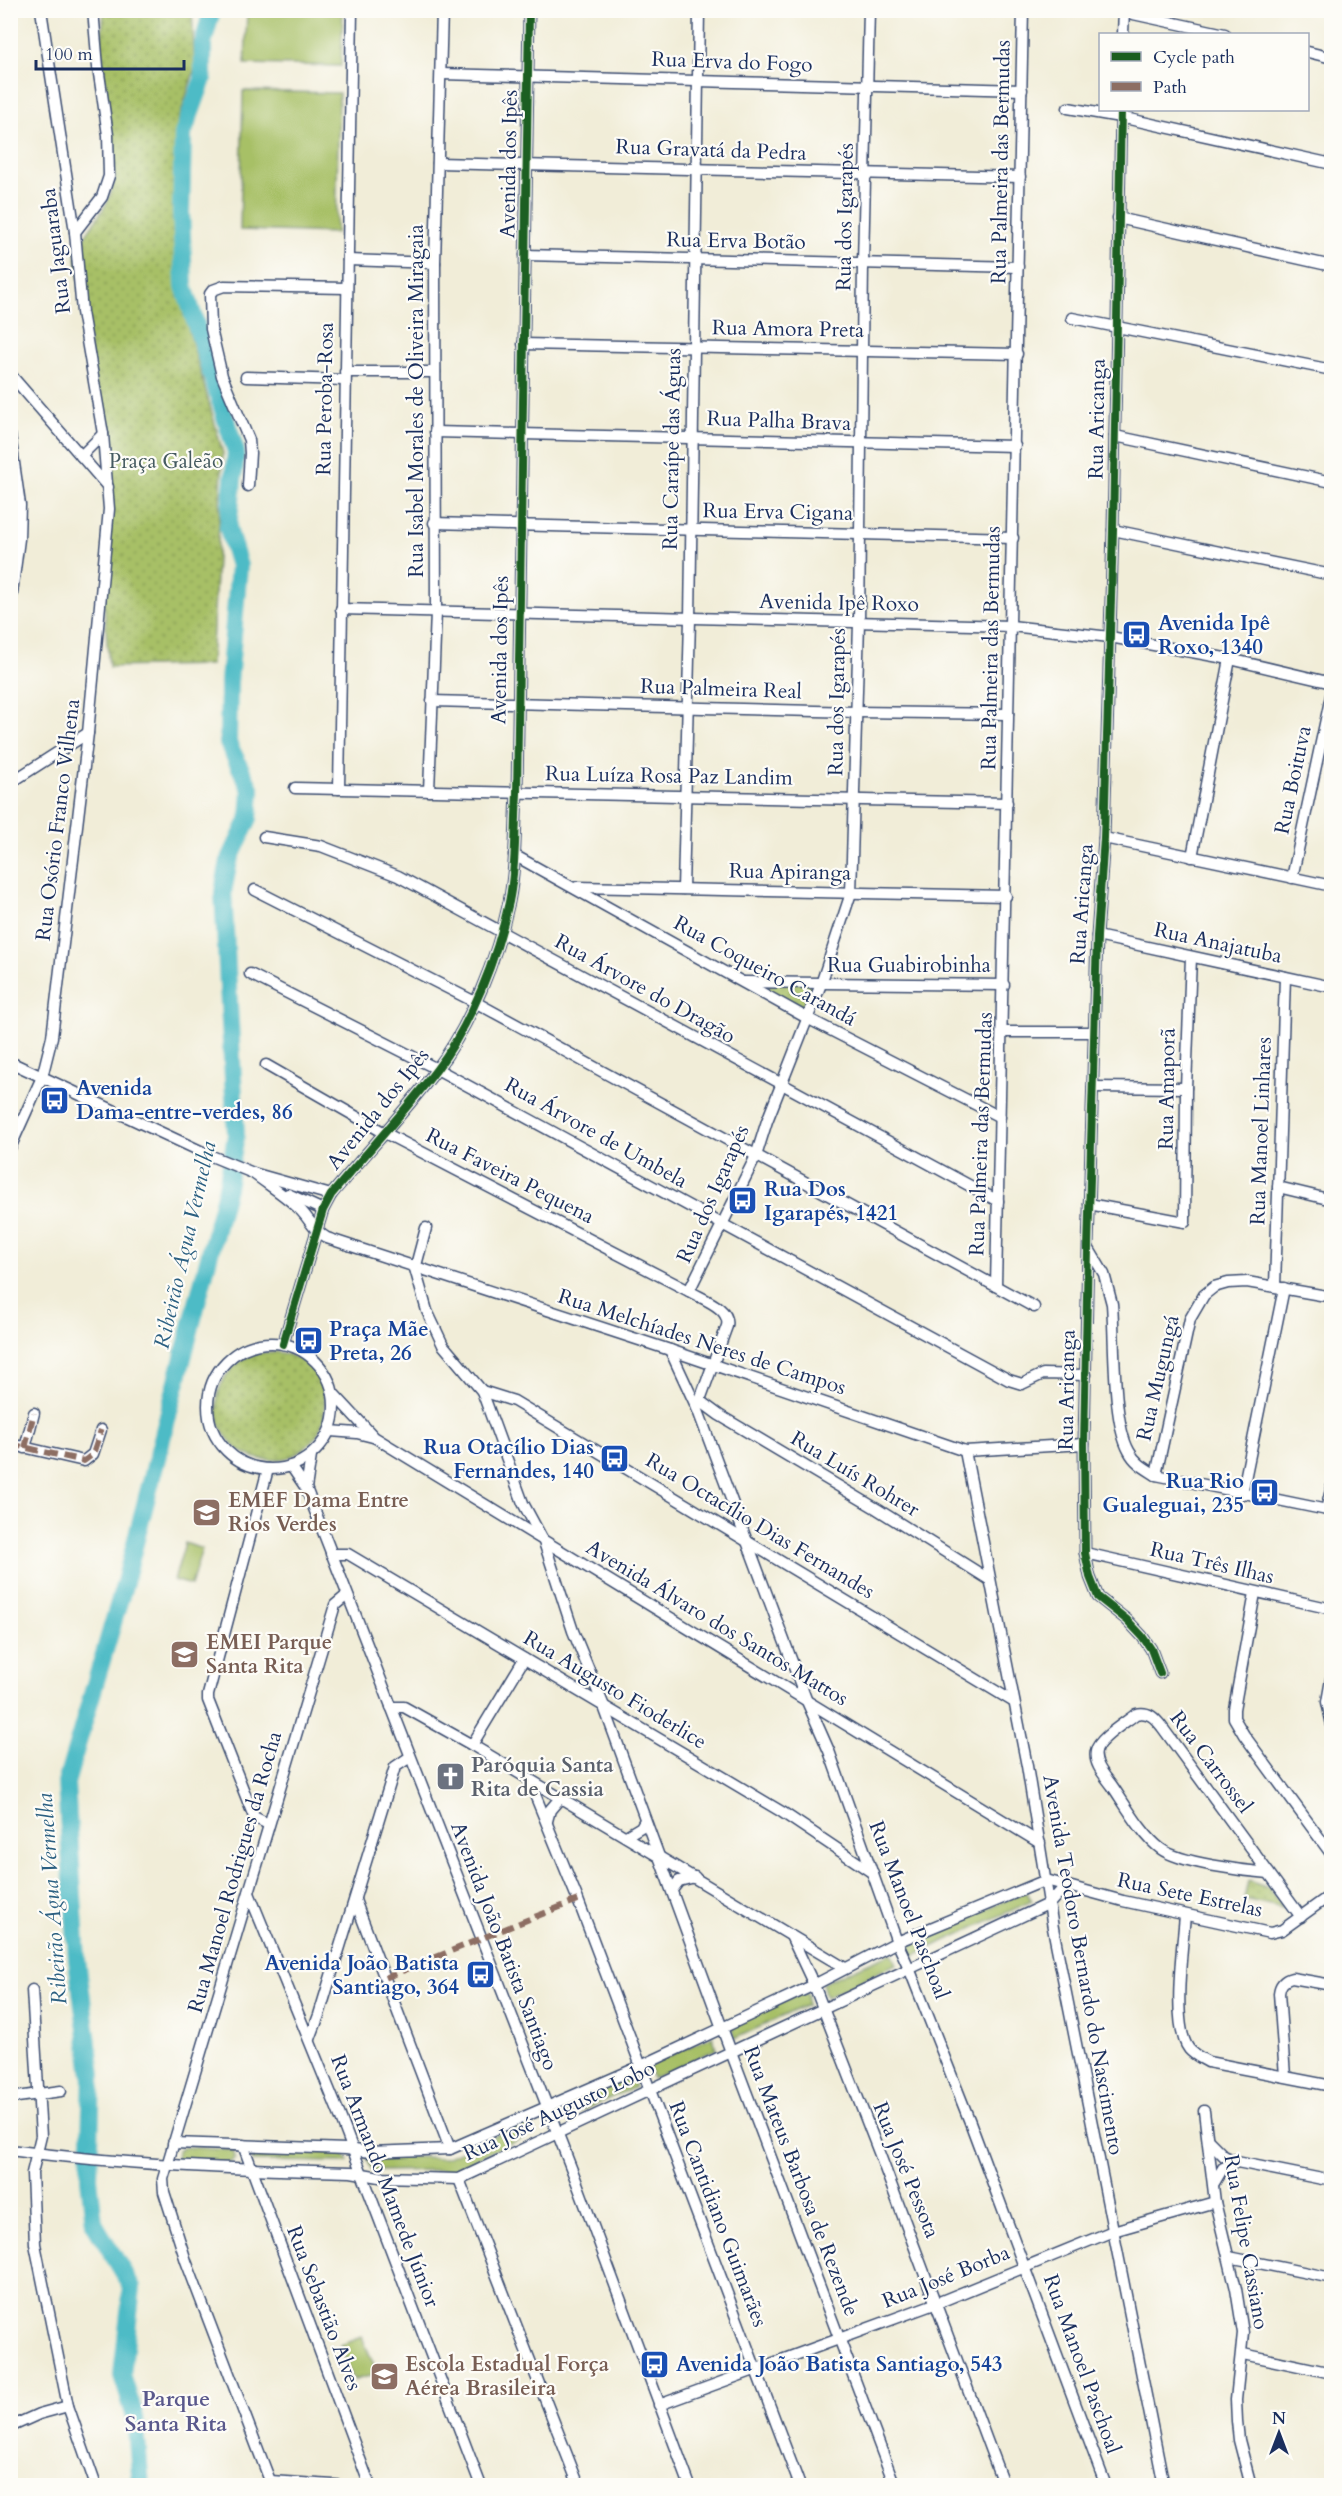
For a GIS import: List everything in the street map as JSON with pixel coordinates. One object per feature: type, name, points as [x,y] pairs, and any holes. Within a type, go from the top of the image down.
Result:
[{"type":"street","name":"Rua Jaguaraba","points":[[41,10],[75,232],[82,312],[103,434],[108,488]]},
{"type":"street","points":[[75,232],[102,197],[109,177],[110,153],[93,10]]},
{"type":"street","name":"Rua Peroba-Rosa","points":[[339,789],[352,10]]},
{"type":"street","name":"Rua Isabel Morales de Oliveira Miragaia","points":[[429,791],[436,612],[435,263],[442,10]]},
{"type":"street","name":"Avenida dos Ipês","points":[[283,1344],[323,1210],[331,1195],[437,1069],[455,1041],[475,1002],[502,933],[509,900],[517,793],[529,10]]},
{"type":"street","name":"Rua Caraípe das Águas","points":[[683,889],[690,619],[689,529],[699,10]]},
{"type":"street","name":"Rua dos Igarapés","points":[[689,1291],[724,1225],[756,1156],[780,1085],[821,984],[851,893],[859,623],[863,263],[869,10]]},
{"type":"street","name":"Rua Palmeira das Bermudas","points":[[996,1286],[1023,10]]},
{"type":"street","points":[[1123,33],[1124,11],[1221,33]]},
{"type":"street","points":[[1309,52],[1332,58]]},
{"type":"street","name":"Rua Erva do Fogo","points":[[441,74],[1022,90]]},
{"type":"street","points":[[1068,108],[1099,111]]},
{"type":"street","points":[[1100,111],[1121,113],[1332,164]]},
{"type":"street","name":"Rua Aricanga","points":[[1121,113],[1110,637],[1104,838],[1097,936],[1089,1204],[1084,1553],[1098,1597],[1127,1620],[1142,1636],[1151,1649],[1160,1673]]},
{"type":"street","name":"Rua Gravatá da Pedra","points":[[438,163],[1020,177]]},
{"type":"street","points":[[1118,218],[1332,266]]},
{"type":"street","name":"Rua Erva Botão","points":[[525,255],[1018,267]]},
{"type":"street","points":[[348,260],[435,263]]},
{"type":"street","points":[[248,486],[249,440],[222,376],[211,328],[210,294],[217,288],[347,288]]},
{"type":"street","points":[[1072,318],[1332,370]]},
{"type":"street","name":"Rua Amora Preta","points":[[523,344],[1017,354]]},
{"type":"street","points":[[246,377],[435,372]]},
{"type":"street","points":[[10,374],[108,488]]},
{"type":"street","name":"Rua Palha Brava","points":[[435,432],[1015,446]]},
{"type":"street","points":[[81,456],[103,434]]},
{"type":"street","points":[[10,435],[20,505],[19,539],[10,609]]},
{"type":"street","points":[[1115,436],[1332,482]]},
{"type":"street","name":"Rua Osório Franco Vilhena","points":[[10,1148],[42,1077],[54,1021],[88,734],[108,530],[108,488]]},
{"type":"street","name":"Rua Erva Cigana","points":[[434,523],[1013,538]]},
{"type":"street","points":[[1113,530],[1332,575]]},
{"type":"street","name":"Avenida Ipê Roxo","points":[[341,609],[1011,626],[1110,637],[1230,659],[1332,683]]},
{"type":"street","points":[[1192,857],[1230,659]]},
{"type":"street","name":"Rua Boituva","points":[[1292,878],[1332,691]]},
{"type":"street","name":"Rua Palmeira Real","points":[[432,701],[1008,714]]},
{"type":"street","points":[[10,783],[88,734]]},
{"type":"street","name":"Rua Luíza Rosa Paz Landim","points":[[295,788],[1007,804]]},
{"type":"street","name":"Rua Árvore do Dragão","points":[[264,837],[321,846],[398,876],[780,1085],[998,1201]]},
{"type":"street","points":[[1104,838],[1332,886]]},
{"type":"street","name":"Rua Coqueiro Carandá","points":[[514,855],[807,1018],[1000,1117]]},
{"type":"street","name":"Rua Apiranga","points":[[573,887],[1006,896]]},
{"type":"street","points":[[255,890],[475,1002],[1034,1307]]},
{"type":"street","name":"Rua Anajatuba","points":[[1097,936],[1332,987]]},
{"type":"street","name":"Rua Amaporã","points":[[1089,1204],[1185,1222],[1186,1088],[1191,957]]},
{"type":"street","name":"Rua Árvore de Umbela","points":[[250,974],[437,1069],[1017,1383],[1029,1382],[1043,1374],[1086,1375]]},
{"type":"street","name":"Rua Manoel Linhares","points":[[1242,1494],[1280,1287],[1278,1187],[1285,977]]},
{"type":"street","name":"Rua Guabirobinha","points":[[742,982],[1004,985]]},
{"type":"street","points":[[1003,1032],[1094,1032]]},
{"type":"street","points":[[10,1062],[209,1155],[251,1172],[331,1195]]},
{"type":"street","name":"Rua Faveira Pequena","points":[[266,1065],[383,1132],[689,1291],[724,1312],[728,1317],[727,1326],[714,1366]]},
{"type":"street","points":[[1093,1087],[1186,1088]]},
{"type":"street","points":[[251,1172],[302,1211],[315,1231]]},
{"type":"street","points":[[269,1185],[323,1210]]},
{"type":"street","points":[[1278,1187],[1332,1200]]},
{"type":"street","points":[[415,1269],[426,1228]]},
{"type":"street","name":"Rua Melchíades Neres de Campos","points":[[315,1231],[327,1238],[415,1269],[670,1350],[965,1451],[1084,1444]]},
{"type":"street","points":[[1088,1248],[1104,1274],[1113,1304],[1119,1415],[1123,1438],[1134,1459],[1141,1466],[1156,1475],[1329,1511],[1332,1486]]},
{"type":"street","name":"Rua Mateus Barbosa de Rezende","points":[[415,1269],[432,1326],[443,1345],[482,1391],[523,1503],[544,1542],[573,1630],[603,1704],[722,2028],[895,2486]]},
{"type":"street","name":"Rua Mugungá","points":[[1156,1475],[1190,1319],[1196,1305],[1209,1291],[1228,1283],[1246,1282],[1332,1298]]},
{"type":"street","points":[[266,1343],[283,1344],[310,1356],[325,1373],[333,1393],[334,1413],[330,1431],[322,1445],[311,1456],[291,1466],[268,1469],[251,1466],[235,1458],[222,1447],[210,1424],[208,1398],[212,1382],[221,1367],[234,1354],[249,1346],[266,1343]]},
{"type":"street","name":"Rua Manoel Paschoal","points":[[670,1350],[699,1404],[806,1700],[829,1751],[897,1942],[1025,2266],[1106,2486]]},
{"type":"street","points":[[699,1404],[714,1366]]},
{"type":"street","name":"Rua Octacílio Dias Fernandes","points":[[482,1391],[514,1401],[1014,1702]]},
{"type":"street","name":"Avenida Álvaro dos Santos Mattos","points":[[333,1393],[374,1437],[1040,1843]]},
{"type":"street","name":"Rua Luís Rohrer","points":[[699,1404],[990,1580]]},
{"type":"street","points":[[25,1448],[34,1413]]},
{"type":"street","points":[[10,1444],[84,1461],[93,1454],[101,1430]]},
{"type":"street","name":"Avenida Álvaro dos Santos Mattos","points":[[330,1431],[374,1437]]},
{"type":"street","name":"Avenida Teodoro Bernardo do Nascimento","points":[[965,1451],[1014,1702],[1053,1928],[1164,2486]]},
{"type":"street","name":"Avenida João Batista Santiago","points":[[306,1488],[311,1456]]},
{"type":"street","name":"Avenida João Batista Santiago","points":[[291,1466],[306,1488],[558,2135],[690,2486]]},
{"type":"street","points":[[268,1469],[208,1688],[208,1700],[255,1817],[268,1824]]},
{"type":"street","name":"Rua Três Ilhas","points":[[1084,1553],[1332,1609]]},
{"type":"street","name":"Rua Augusto Fioderlice","points":[[331,1554],[348,1554],[603,1704],[782,1812],[873,1873]]},
{"type":"street","points":[[1255,1593],[1234,1718],[1332,1855]]},
{"type":"street","name":"Rua Manoel Rodrigues da Rocha","points":[[271,2483],[179,2241],[164,2192],[163,2180],[172,2143],[199,2063],[334,1605],[347,1595]]},
{"type":"street","points":[[472,1745],[524,1659]]},
{"type":"street","points":[[1332,1674],[1329,1703],[1332,1725]]},
{"type":"street","points":[[390,1707],[404,1707],[472,1745],[845,1968]]},
{"type":"street","name":"Rua Carrossel","points":[[1269,1873],[1249,1872],[1201,1863],[1161,1849],[1130,1811],[1097,1763],[1095,1752],[1100,1742],[1136,1714],[1154,1716],[1269,1873],[1301,1917]]},
{"type":"street","points":[[310,2039],[395,1767],[410,1757]]},
{"type":"street","name":"Rua Cantidiano Guimarães","points":[[529,1780],[547,1821],[650,2089],[800,2486]]},
{"type":"street","points":[[547,1821],[550,1809],[561,1797]]},
{"type":"street","points":[[627,1836],[641,1827],[645,1820]]},
{"type":"street","points":[[672,1890],[679,1881],[695,1877]]},
{"type":"street","name":"Rua José Augusto Lobo","points":[[172,2143],[370,2152],[450,2149],[641,2066],[814,1985],[897,1942],[1046,1880]]},
{"type":"street","name":"Rua Sete Estrelas","points":[[1046,1880],[1185,1915],[1270,1933],[1282,1930],[1332,1894]]},
{"type":"street","points":[[1050,1904],[1065,1886]]},
{"type":"street","name":"Rua Armando Mamede Júnior","points":[[249,1893],[363,2174],[481,2486]]},
{"type":"street","points":[[355,1900],[450,2149]]},
{"type":"street","name":"Rua José Augusto Lobo","points":[[10,2150],[76,2159],[351,2172],[380,2177],[459,2179],[558,2135],[822,2008],[1050,1904]]},
{"type":"street","points":[[1185,1915],[1179,2001],[1183,2035],[1188,2048],[1196,2056],[1208,2062],[1332,2086]]},
{"type":"street","name":"Rua José Pessota","points":[[792,1938],[814,1985],[937,2303],[1004,2486]]},
{"type":"street","points":[[1286,2076],[1279,1993],[1284,1982],[1292,1978],[1332,1985]]},
{"type":"street","points":[[32,1990],[40,2136],[32,2173],[35,2244],[69,2406],[96,2486]]},
{"type":"street","points":[[10,2098],[61,2091]]},
{"type":"street","name":"Rua Felipe Cassiano","points":[[1204,2111],[1215,2202],[1241,2314],[1243,2354],[1236,2400],[1237,2421],[1239,2440],[1251,2486]]},
{"type":"street","points":[[1209,2140],[1224,2156],[1237,2162],[1332,2181]]},
{"type":"street","name":"Rua Sebastião Alves","points":[[243,2145],[370,2486]]},
{"type":"street","points":[[1214,2184],[1223,2168],[1237,2162]]},
{"type":"street","points":[[459,2179],[579,2486]]},
{"type":"street","name":"Rua José Borba","points":[[659,2405],[937,2303],[1113,2231],[1215,2202]]},
{"type":"street","points":[[1229,2257],[1332,2278]]},
{"type":"street","points":[[1243,2354],[1332,2373]]},
{"type":"street","points":[[10,2427],[39,2414],[69,2406]]},
{"type":"street","points":[[271,2483],[349,2486]]},
{"type":"green space","name":"Praça Galeão","points":[[104,11],[192,11],[195,68],[177,126],[176,283],[223,453],[211,665],[109,667],[104,604],[112,493],[75,251],[107,203],[115,179],[101,44]]},
{"type":"green space","points":[[247,11],[343,11],[341,66],[245,64]]},
{"type":"green space","points":[[243,91],[339,93],[336,233],[240,230]]},
{"type":"green space","points":[[735,978],[817,980],[804,1016]]},
{"type":"green space","points":[[271,1352],[292,1356],[309,1368],[321,1385],[325,1406],[321,1427],[309,1444],[292,1456],[271,1460],[250,1456],[233,1444],[221,1427],[217,1406],[221,1385],[233,1368],[250,1356]]},
{"type":"green space","points":[[185,1543],[202,1549],[191,1585],[174,1580]]},
{"type":"green space","points":[[1248,1881],[1269,1888],[1283,1908],[1244,1899]]},
{"type":"green space","points":[[1026,1891],[1032,1901],[912,1956],[906,1946]]},
{"type":"green space","points":[[891,1953],[896,1964],[826,1997],[822,1983]]},
{"type":"green space","points":[[801,1993],[808,1994],[807,2005],[734,2039],[731,2024]]},
{"type":"green space","points":[[713,2036],[716,2049],[652,2079],[649,2065]]},
{"type":"green space","points":[[630,2075],[635,2087],[560,2120],[556,2108]]},
{"type":"green space","points":[[531,2119],[535,2132],[451,2170],[372,2171],[366,2155],[446,2158]]},
{"type":"green space","points":[[183,2147],[231,2150],[234,2152],[235,2159],[229,2163],[176,2160],[177,2151]]},
{"type":"green space","points":[[252,2149],[344,2153],[348,2162],[253,2161],[248,2154]]},
{"type":"green space","points":[[362,2337],[378,2374],[354,2380],[340,2345]]},
{"type":"waterway","name":"Ribeirão Água Vermelha","points":[[141,2486],[135,2417],[122,2375],[132,2287],[94,2223],[89,2178],[92,2075],[77,1960],[66,1783],[125,1582],[227,1187],[236,1135],[223,892],[229,861],[249,818],[251,790],[228,743],[229,682],[239,566],[228,528],[236,452],[184,286],[181,212],[183,134],[203,79],[203,44],[212,10]]},
{"type":"marked path","points":[[25,1448],[34,1413]]},
{"type":"marked path","points":[[10,1444],[84,1461],[93,1454],[101,1430]]},
{"type":"marked path","points":[[385,1978],[578,1900]]},
{"type":"cycle path","points":[[283,1344],[323,1210],[331,1195],[437,1069],[461,1032],[490,968],[509,902],[514,862],[517,793],[529,10]]},
{"type":"cycle path","points":[[1121,111],[1113,530],[1104,838],[1097,936],[1088,1248],[1084,1444],[1085,1553],[1090,1577],[1098,1597],[1127,1620],[1142,1636],[1151,1649],[1160,1673]]},
{"type":"place","name":"Avenida Ipê Roxo, 1340","points":[[1137,635]]},
{"type":"place","name":"Avenida Dama-entre-verdes, 86","points":[[55,1100]]},
{"type":"place","name":"Rua Dos Igarapés, 1421","points":[[743,1201]]},
{"type":"place","name":"Praça Mãe Preta, 26","points":[[308,1341]]},
{"type":"place","name":"Rua Otacílio Dias Fernandes, 140","points":[[615,1459]]},
{"type":"place","name":"Rua Rio Gualeguai, 235","points":[[1265,1493]]},
{"type":"place","name":"EMEF Dama Entre Rios Verdes","points":[[207,1512]]},
{"type":"place","name":"EMEI Parque Santa Rita","points":[[185,1654]]},
{"type":"place","name":"Paróquia Santa Rita de Cassia","points":[[450,1777]]},
{"type":"place","name":"Avenida João Batista Santiago, 364","points":[[480,1975]]},
{"type":"place","name":"Avenida João Batista Santiago, 543","points":[[655,2364]]},
{"type":"place","name":"Escola Estadual Força Aérea Brasileira","points":[[384,2376]]},
{"type":"district","name":"Parque Santa Rita","points":[[176,2412]]}]
